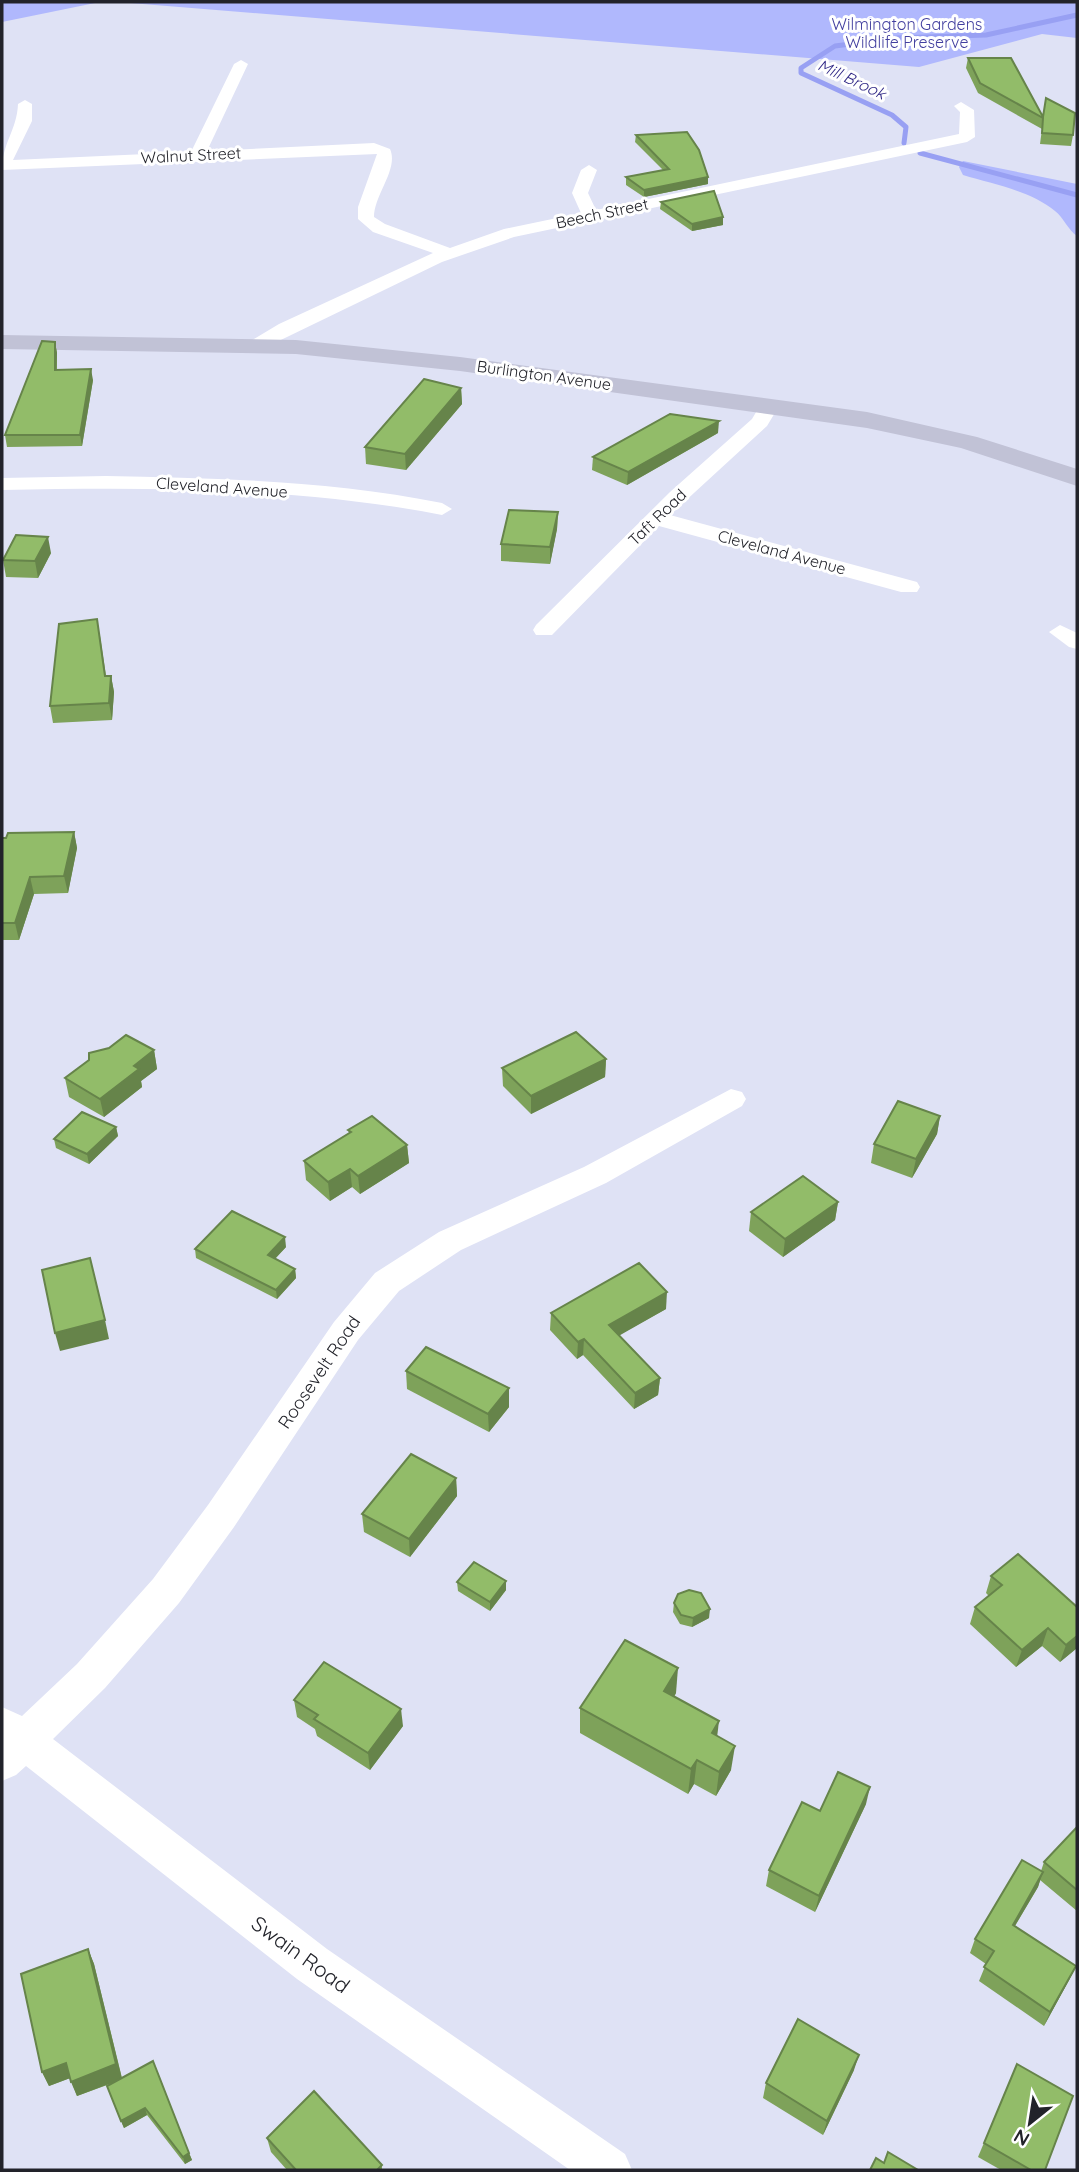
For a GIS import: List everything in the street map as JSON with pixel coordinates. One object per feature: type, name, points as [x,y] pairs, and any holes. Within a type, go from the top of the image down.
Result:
[{"type":"main road","name":"Burlington Avenue","points":[[2,342],[256,346],[349,351],[769,406],[932,433],[1077,478]]},
{"type":"street","points":[[197,155],[241,64]]},
{"type":"street","points":[[2,165],[25,121],[25,104]]},
{"type":"street","name":"Beech Street","points":[[256,346],[285,328],[449,253],[510,233],[967,137],[967,110],[961,106]]},
{"type":"street","name":"Walnut Street","points":[[2,165],[364,147],[381,150],[385,152],[385,160],[366,207],[366,219],[379,228],[449,253]]},
{"type":"street","points":[[589,170],[579,195],[592,215]]},
{"type":"street","name":"Taft Road","points":[[544,630],[655,518],[761,422],[769,406]]},
{"type":"street","name":"Cleveland Avenue","points":[[2,484],[103,481],[236,487],[388,498],[442,509]]},
{"type":"street","name":"Cleveland Avenue","points":[[655,518],[909,587]]},
{"type":"street","name":"Roosevelt Road","points":[[9,1743],[91,1676],[166,1591],[221,1516],[346,1331],[387,1282],[450,1241],[595,1175],[731,1099]]},
{"type":"street","name":"Swain Road","points":[[9,1743],[116,1809],[312,1964],[609,2170]]},
{"type":"green space","points":[[2,2],[100,2],[2,22]]},
{"type":"green space","name":"Wilmington Gardens Wildlife Preserve","points":[[118,2],[1077,2],[1077,38],[1042,34],[919,67]]},
{"type":"green space","points":[[963,161],[1077,184],[1077,236],[1055,211],[1035,198],[963,175],[959,167]]},
{"type":"building","points":[[968,58],[1011,58],[1043,117],[1046,98],[1075,113],[1073,135],[1042,133],[1043,118],[980,83]]},
{"type":"building","points":[[687,132],[699,150],[708,177],[644,190],[626,177],[669,169],[636,135]]},
{"type":"building","points":[[714,191],[723,217],[692,224],[661,202]]},
{"type":"building","points":[[42,341],[55,342],[55,370],[91,369],[80,435],[5,435]]},
{"type":"building","points":[[424,379],[461,388],[405,454],[365,447]]},
{"type":"building","points":[[670,414],[719,421],[628,472],[593,457]]},
{"type":"building","points":[[509,510],[558,512],[550,547],[501,544]]},
{"type":"building","points":[[16,535],[48,537],[35,561],[3,560]]},
{"type":"building","points":[[97,619],[105,676],[111,676],[109,703],[50,706],[59,624]]},
{"type":"building","points":[[74,832],[64,876],[30,877],[15,923],[2,923],[2,838],[6,838],[8,833]]},
{"type":"building","points":[[576,1032],[606,1059],[531,1096],[502,1068]]},
{"type":"building","points":[[126,1035],[154,1050],[134,1066],[139,1069],[100,1099],[65,1078],[89,1060],[89,1053],[109,1048]]},
{"type":"building","points":[[898,1101],[940,1116],[916,1159],[874,1144]]},
{"type":"building","points":[[82,1112],[116,1127],[87,1154],[54,1139]]},
{"type":"building","points":[[372,1116],[407,1145],[358,1176],[350,1169],[328,1182],[304,1161],[351,1132],[348,1130]]},
{"type":"building","points":[[803,1176],[838,1202],[785,1239],[751,1212]]},
{"type":"building","points":[[232,1211],[285,1237],[268,1255],[295,1269],[276,1290],[195,1249]]},
{"type":"building","points":[[90,1258],[105,1320],[55,1333],[42,1270]]},
{"type":"building","points":[[639,1263],[667,1292],[609,1325],[660,1378],[635,1393],[584,1339],[578,1342],[551,1313]]},
{"type":"building","points":[[426,1347],[509,1388],[488,1414],[406,1371]]},
{"type":"building","points":[[411,1454],[456,1478],[409,1539],[362,1514]]},
{"type":"building","points":[[1018,1554],[1077,1607],[1077,1636],[1066,1645],[1048,1628],[1022,1650],[975,1607],[1002,1585],[991,1576]]},
{"type":"building","points":[[474,1562],[506,1581],[490,1602],[457,1582]]},
{"type":"building","points":[[689,1590],[701,1593],[710,1609],[693,1618],[681,1615],[674,1603],[678,1594]]},
{"type":"building","points":[[625,1640],[678,1668],[664,1691],[719,1721],[712,1733],[735,1746],[719,1772],[697,1760],[691,1769],[580,1708]]},
{"type":"building","points":[[324,1662],[401,1709],[368,1753],[314,1719],[318,1715],[294,1700]]},
{"type":"building","points":[[838,1772],[870,1787],[819,1896],[769,1870],[802,1802],[820,1811]]},
{"type":"building","points":[[1077,1827],[1077,1890],[1044,1862]]},
{"type":"building","points":[[1022,1860],[1043,1872],[1013,1925],[1076,1966],[1050,2012],[984,1967],[994,1951],[975,1939]]},
{"type":"building","points":[[88,1949],[116,2064],[71,2082],[66,2063],[42,2072],[21,1974]]},
{"type":"building","points":[[798,2019],[859,2055],[827,2121],[766,2083]]},
{"type":"building","points":[[153,2061],[189,2153],[183,2157],[145,2108],[121,2121],[107,2086]]},
{"type":"building","points":[[1017,2064],[1073,2096],[1045,2170],[1031,2170],[984,2143]]},
{"type":"building","points":[[314,2091],[382,2165],[377,2170],[296,2170],[267,2138]]},
{"type":"building","points":[[888,2152],[918,2170],[870,2170],[876,2158],[884,2163]]},
{"type":"waterway","name":"Mill Brook","points":[[904,143],[906,127],[892,115],[801,73],[801,68],[835,46],[897,38],[986,35],[1077,15]]},
{"type":"waterway","name":"Mill Brook","points":[[920,153],[1077,195]]}]
